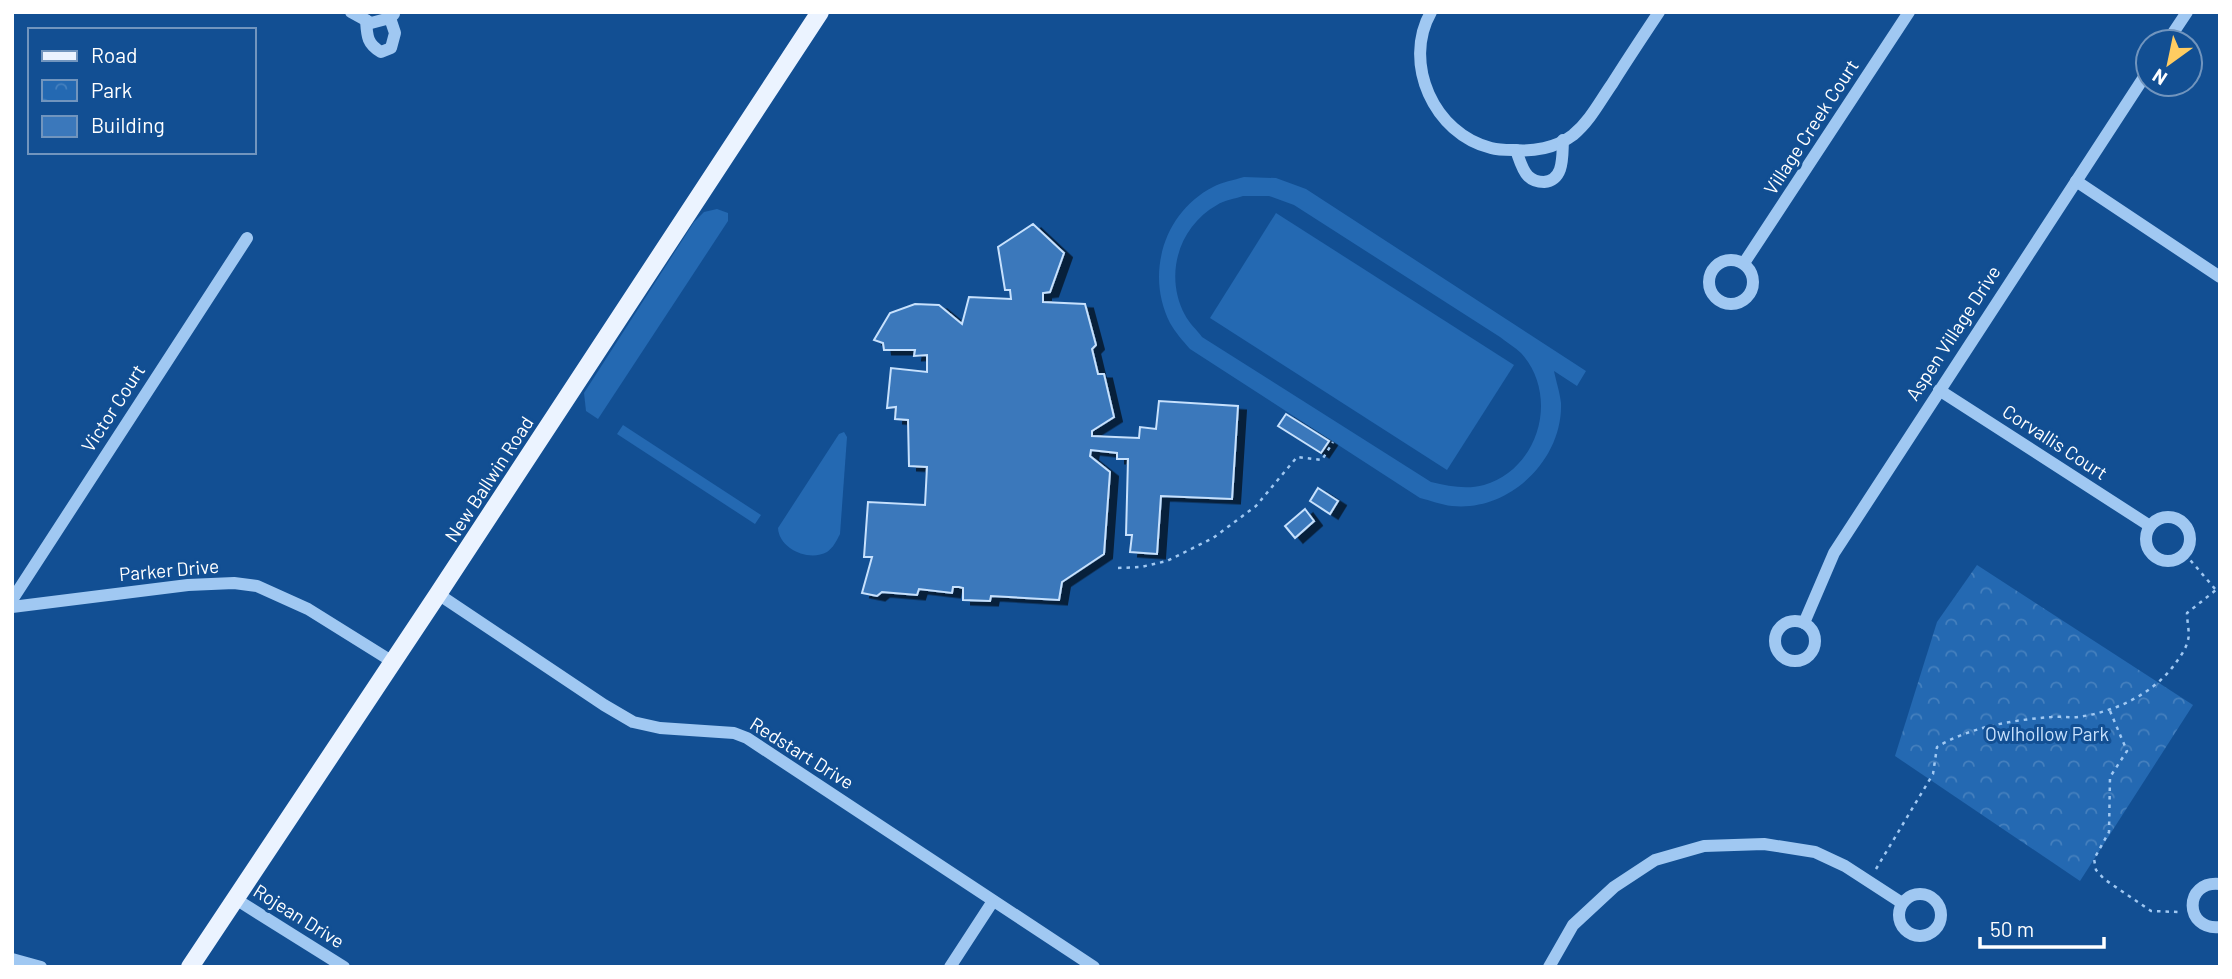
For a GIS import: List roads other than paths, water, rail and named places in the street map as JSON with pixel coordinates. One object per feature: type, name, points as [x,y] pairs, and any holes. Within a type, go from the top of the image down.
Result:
[{"type":"main road","name":"New Ballwin Road","points":[[190,967],[820,12]]},
{"type":"street","points":[[351,12],[366,20],[371,23],[393,15],[395,33],[391,48],[382,52],[371,46],[366,20]]},
{"type":"street","points":[[1430,12],[1424,24],[1419,51],[1422,76],[1433,102],[1448,122],[1468,139],[1491,149],[1530,152],[1572,136],[1590,117],[1659,12]]},
{"type":"street","name":"Village Creek Court","points":[[1744,263],[1909,12]]},
{"type":"street","points":[[2176,28],[2187,12]]},
{"type":"street","name":"Aspen Village Drive","points":[[1804,623],[1834,553],[2134,92]]},
{"type":"street","points":[[1516,150],[1528,176],[1541,182],[1548,181],[1558,174],[1561,168],[1563,140]]},
{"type":"street","points":[[2076,181],[2220,277]]},
{"type":"street","name":"Victor Court","points":[[12,600],[247,237]]},
{"type":"street","name":"Corvallis Court","points":[[1939,390],[2150,526]]},
{"type":"street","points":[[2161,517],[2176,517],[2182,521],[2190,533],[2189,548],[2185,554],[2172,561],[2164,561],[2151,554],[2146,540],[2150,526],[2161,517]]},
{"type":"street","name":"Parker Drive","points":[[12,607],[188,585],[234,583],[257,586],[308,609],[393,662]]},
{"type":"street","name":"Redstart Drive","points":[[438,594],[604,705],[634,722],[660,728],[725,732],[747,738],[1094,967]]},
{"type":"street","points":[[1549,967],[1573,925],[1614,887],[1655,860],[1714,845],[1764,844],[1815,852],[1845,866],[1902,903]]},
{"type":"street","points":[[2220,884],[2210,884],[2197,891],[2192,905],[2201,924],[2220,927]]},
{"type":"street","name":"Rojean Drive","points":[[234,898],[344,967]]},
{"type":"street","points":[[950,967],[993,901]]},
{"type":"street","points":[[12,959],[41,967]]},
{"type":"park label","name":"Owlhollow Park","points":[[2047,734]]}]
